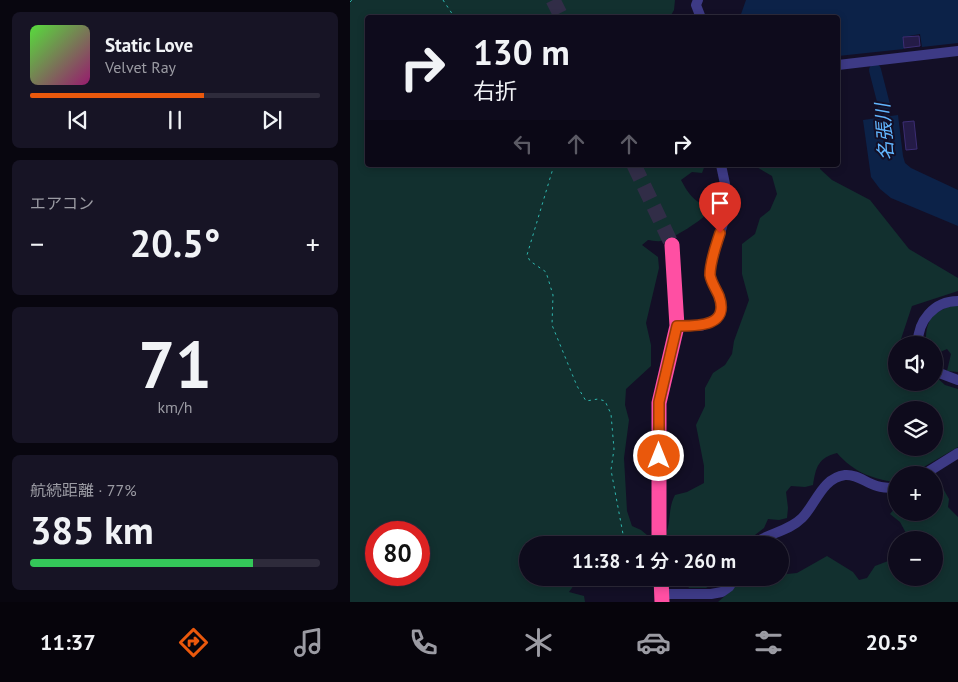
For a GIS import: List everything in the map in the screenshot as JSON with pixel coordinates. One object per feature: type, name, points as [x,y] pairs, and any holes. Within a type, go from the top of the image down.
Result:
[{"type":"highway","points":[[659,536],[659,402],[677,326],[672,245]]},
{"type":"street","points":[[698,0],[696,5],[699,15]]},
{"type":"street","points":[[840,65],[958,51]]},
{"type":"street","points":[[677,326],[701,326],[716,319],[722,307],[710,277],[711,264],[729,203],[721,167]]},
{"type":"street","points":[[919,336],[930,311],[940,304],[958,301]]},
{"type":"street","points":[[943,374],[958,380]]},
{"type":"street","points":[[937,466],[958,453]]},
{"type":"street","points":[[772,536],[790,528],[804,517],[825,487],[835,478],[855,476],[878,487],[888,488]]},
{"type":"street","points":[[662,598],[711,594],[722,592],[730,586]]},
{"type":"path","points":[[442,0],[454,15]]},
{"type":"path","points":[[553,167],[527,255],[530,261],[546,272],[554,296],[552,325],[576,386],[586,401],[598,399],[605,402],[611,414],[614,449],[611,470],[624,536]]},
{"type":"green space","points":[[350,0],[675,0],[674,10],[671,15],[365,15],[365,167],[704,167],[702,173],[692,172],[681,180],[687,191],[694,198],[713,209],[680,233],[666,240],[648,240],[642,245],[658,257],[659,268],[646,323],[651,345],[651,366],[626,389],[625,405],[629,420],[624,458],[627,511],[632,526],[641,530],[647,536],[519,536],[519,586],[573,586],[569,592],[584,596],[585,602],[350,602]]},
{"type":"green space","points":[[756,167],[820,167],[832,180],[870,200],[909,249],[958,278],[958,291],[912,306],[902,336],[888,336],[888,391],[943,391],[943,383],[958,389],[958,447],[943,456],[943,401],[888,401],[888,456],[943,456],[925,466],[888,466],[888,481],[863,473],[843,460],[837,453],[819,464],[813,485],[805,487],[791,486],[786,492],[787,518],[779,520],[768,519],[764,528],[754,536],[667,536],[671,505],[675,495],[687,492],[704,483],[704,466],[696,425],[705,406],[705,388],[713,373],[725,365],[732,354],[734,341],[749,300],[742,274],[742,244],[755,234],[760,218],[770,210],[777,194],[772,176]]},
{"type":"green space","points":[[958,304],[958,372],[947,371],[951,354],[947,349],[943,351],[943,336],[926,336],[932,317],[942,310]]},
{"type":"green space","points":[[943,488],[949,499],[948,507],[958,517],[958,602],[718,602],[736,586],[789,586],[789,574],[797,573],[827,556],[853,572],[859,580],[867,578],[875,566],[888,561],[888,586],[943,586],[943,531],[905,531],[899,521],[943,521]]},
{"type":"green space","points":[[688,586],[710,586],[706,588],[689,588]]},
{"type":"water","points":[[746,0],[958,0],[958,43],[922,47],[920,34],[903,37],[904,49],[840,56],[840,15],[741,15]]},
{"type":"water","points":[[898,115],[905,163],[911,168],[958,190],[958,226],[891,198],[880,189],[871,177],[863,120]]},
{"type":"building","points":[[919,36],[920,46],[904,48],[903,37]]},
{"type":"building","points":[[914,121],[917,149],[906,150],[903,122]]},
{"type":"waterway","name":"名張川","points":[[875,70],[884,105],[883,135]]},
{"type":"tunnel","points":[[553,0],[560,15]]},
{"type":"tunnel","points":[[635,167],[672,245]]},
{"type":"route","points":[[659,456],[659,402],[677,326],[701,326],[716,319],[722,307],[710,277],[711,264],[720,233]]}]
